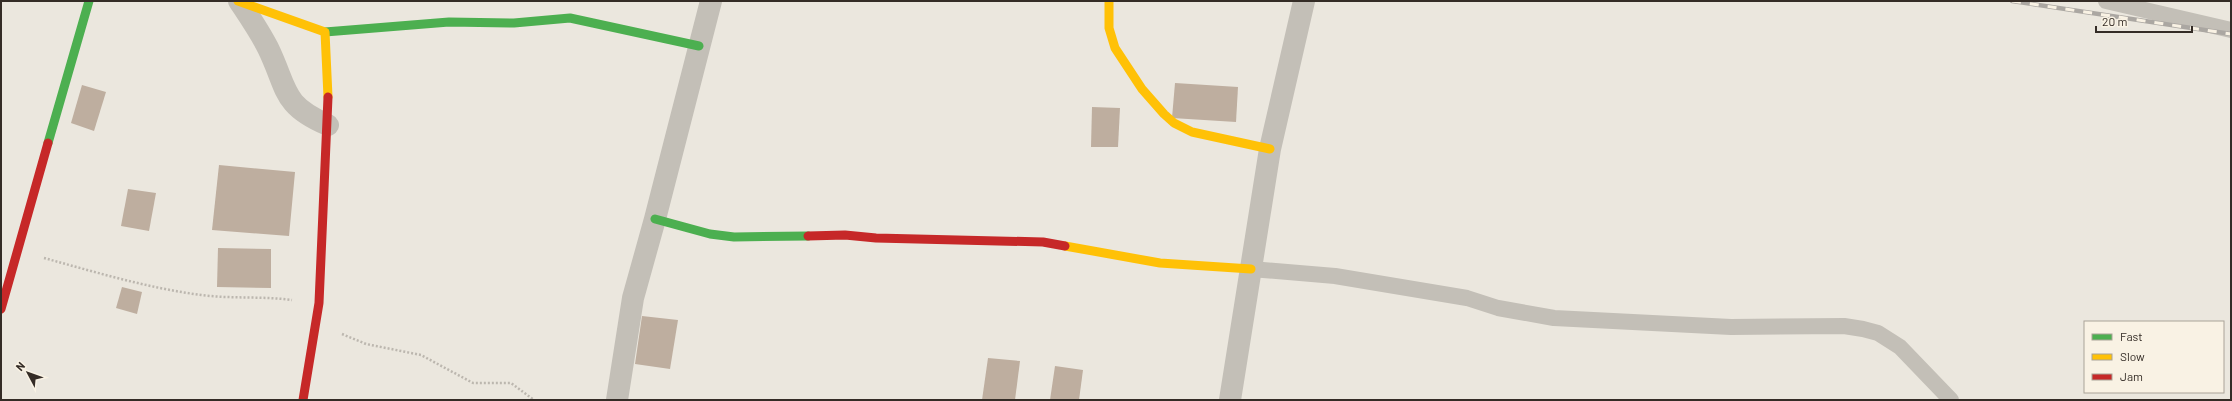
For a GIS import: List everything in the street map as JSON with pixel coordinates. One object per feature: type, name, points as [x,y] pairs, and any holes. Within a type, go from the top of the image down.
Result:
[{"type":"street","points":[[1,308],[89,1]]},
{"type":"street","points":[[238,1],[325,32],[449,22],[514,23],[570,18],[699,46]]},
{"type":"street","points":[[238,1],[268,48],[289,99],[304,113],[328,125]]},
{"type":"street","points":[[617,400],[633,298],[655,219],[710,1]]},
{"type":"street","points":[[1109,1],[1109,26],[1114,46],[1123,62],[1142,88],[1170,119],[1183,129],[1198,134],[1270,149]]},
{"type":"street","points":[[1230,400],[1270,149],[1304,1]]},
{"type":"street","points":[[303,400],[319,303],[329,85],[325,32]]},
{"type":"street","points":[[655,219],[710,234],[734,238],[845,235],[876,238],[1043,242],[1160,263],[1251,269]]},
{"type":"lane","points":[[2106,1],[2231,30]]},
{"type":"lane","points":[[1251,269],[1342,278],[1466,298],[1498,308],[1554,318],[1731,327],[1844,326],[1863,329],[1878,334],[1900,347],[1951,400]]},
{"type":"path","points":[[18,251],[105,276],[175,291],[218,297],[276,298],[319,303]]},
{"type":"path","points":[[317,321],[356,340],[421,355],[473,383],[511,383],[534,400]]},
{"type":"building","points":[[1175,83],[1238,87],[1236,122],[1172,118]]},
{"type":"building","points":[[82,85],[106,92],[94,131],[71,123]]},
{"type":"building","points":[[1092,107],[1120,108],[1118,147],[1091,147]]},
{"type":"building","points":[[219,165],[295,172],[289,236],[212,230]]},
{"type":"building","points":[[128,189],[156,193],[149,231],[121,226]]},
{"type":"building","points":[[218,248],[271,249],[271,288],[217,287]]},
{"type":"building","points":[[122,287],[142,292],[137,314],[116,308]]},
{"type":"building","points":[[642,316],[678,320],[670,369],[635,364]]},
{"type":"building","points":[[988,358],[1020,361],[1015,400],[982,400]]},
{"type":"building","points":[[1055,366],[1083,370],[1079,400],[1050,400]]},
{"type":"railway","points":[[2012,1],[2231,34]]},
{"type":"traffic: fast","points":[[48,143],[89,1]]},
{"type":"traffic: fast","points":[[325,32],[449,22],[514,23],[570,18],[699,46]]},
{"type":"traffic: fast","points":[[655,219],[710,234],[734,237],[808,236]]},
{"type":"traffic: slow","points":[[238,1],[325,32],[328,97]]},
{"type":"traffic: slow","points":[[1109,1],[1109,28],[1115,48],[1142,89],[1164,114],[1174,123],[1192,132],[1270,149]]},
{"type":"traffic: slow","points":[[1065,246],[1160,263],[1251,269]]},
{"type":"traffic: jam","points":[[303,400],[319,303],[328,97]]},
{"type":"traffic: jam","points":[[1,309],[48,143]]},
{"type":"traffic: jam","points":[[808,236],[845,235],[876,238],[1043,242],[1065,246]]}]
